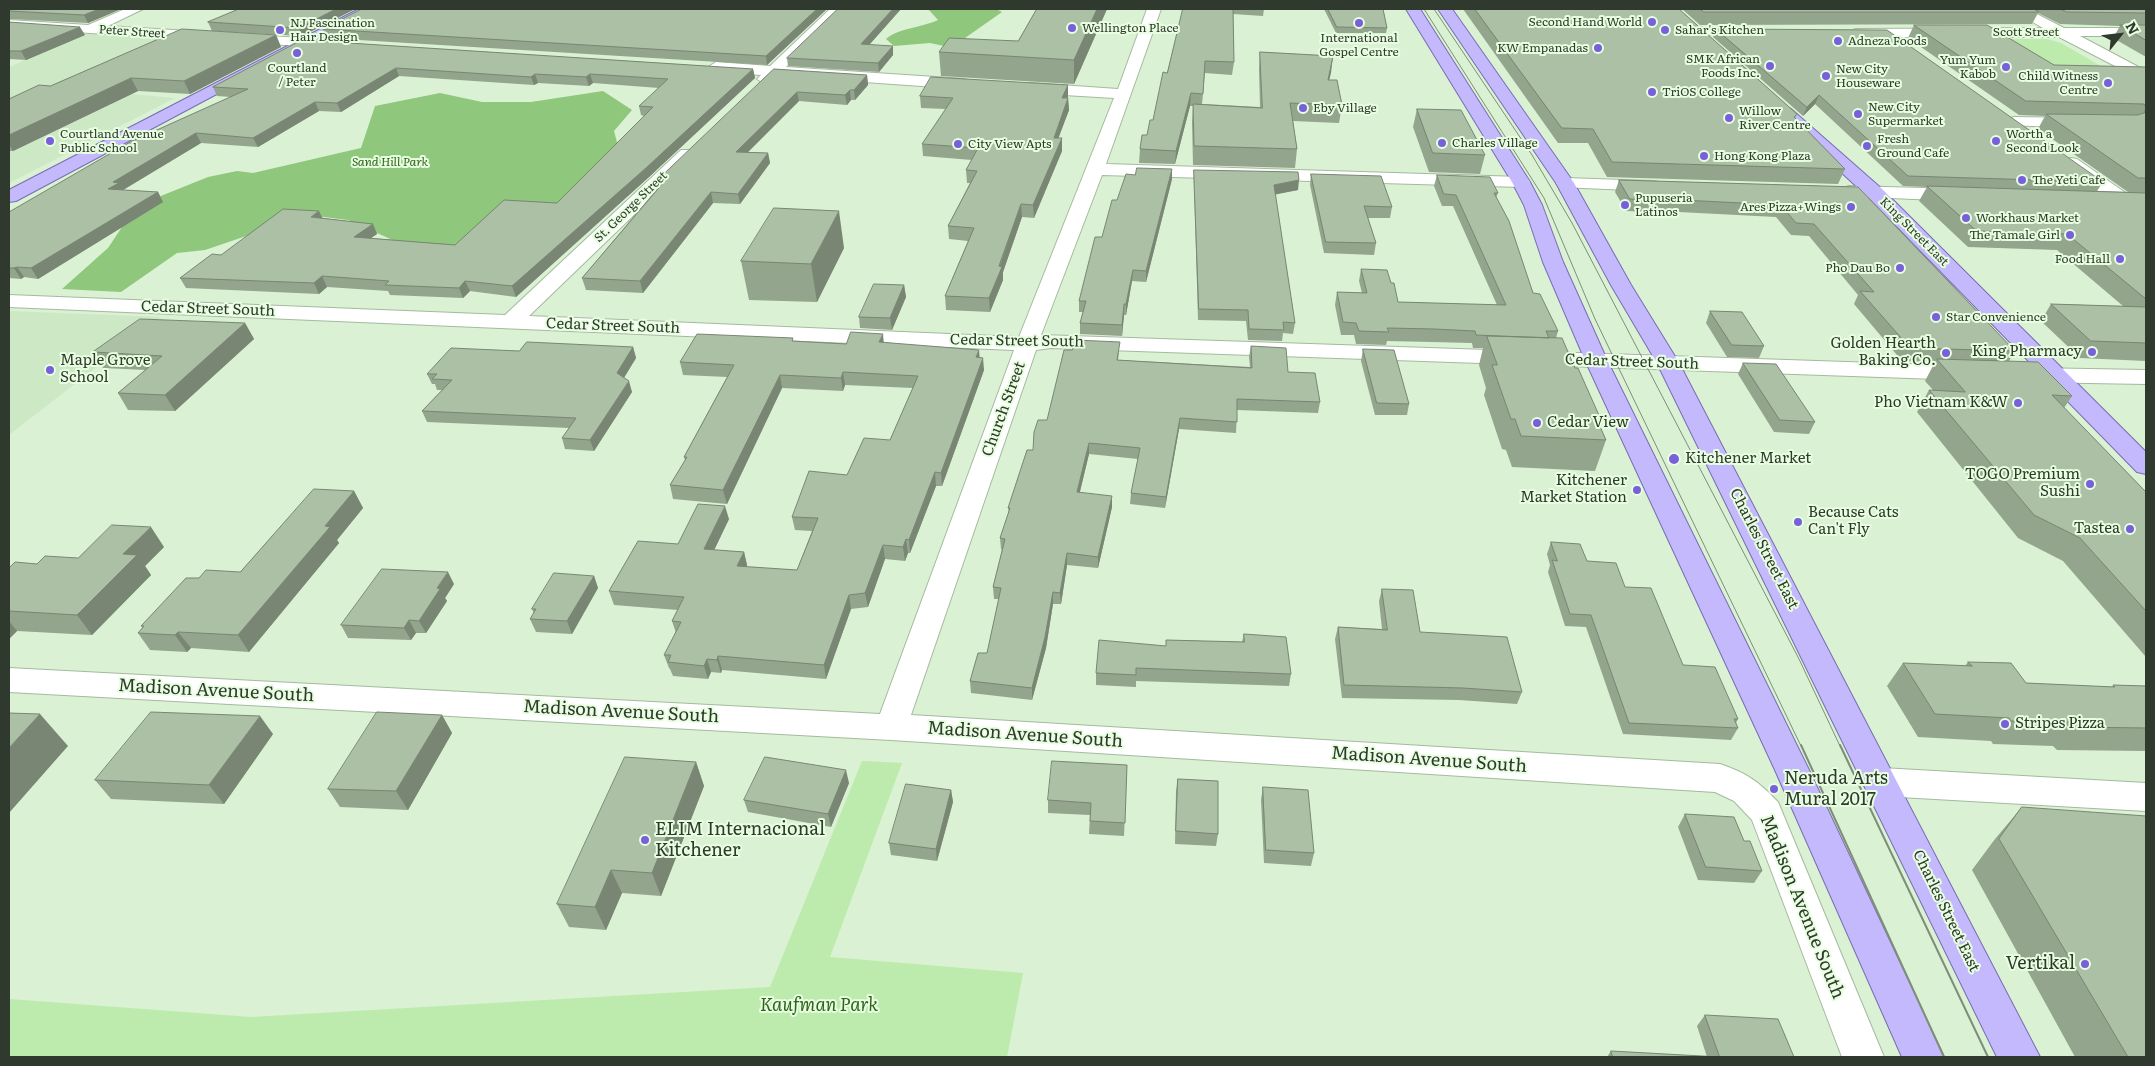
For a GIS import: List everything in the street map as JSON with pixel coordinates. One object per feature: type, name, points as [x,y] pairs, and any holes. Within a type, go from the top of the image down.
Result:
[{"type":"main road","points":[[9,197],[369,9]]},
{"type":"main road","points":[[1413,9],[1521,182],[1533,205],[1552,262],[1596,360],[1792,770],[1923,1057]]},
{"type":"main road","name":"Charles Street East","points":[[1445,9],[1565,183],[1621,285],[1668,363],[1882,782],[2019,1057]]},
{"type":"main road","points":[[1682,19],[1718,51]]},
{"type":"main road","name":"King Street East","points":[[1769,97],[1875,193],[2146,466]]},
{"type":"street","points":[[88,29],[136,9]]},
{"type":"street","points":[[754,90],[837,9]]},
{"type":"street","name":"Church Street","points":[[892,726],[1027,344],[1124,94],[1154,9]]},
{"type":"street","points":[[2017,9],[2146,77]]},
{"type":"street","name":"Peter Street","points":[[9,24],[348,45]]},
{"type":"street","points":[[1696,31],[1768,32]]},
{"type":"street","name":"Scott Street","points":[[1844,32],[2146,32]]},
{"type":"street","points":[[1889,33],[1911,48]]},
{"type":"street","points":[[700,66],[983,85]]},
{"type":"street","points":[[1013,87],[1124,94]]},
{"type":"street","points":[[1999,112],[2038,139]]},
{"type":"street","points":[[2014,122],[2092,123]]},
{"type":"street","name":"St. George Street","points":[[511,322],[696,144]]},
{"type":"street","points":[[2059,155],[2131,201],[2094,200]]},
{"type":"street","points":[[1095,169],[1521,182]]},
{"type":"street","points":[[1565,183],[1672,187]]},
{"type":"street","points":[[1830,191],[1978,196]]},
{"type":"street","name":"Cedar Street South","points":[[9,301],[1027,344],[1070,342],[1997,374],[2146,377]]},
{"type":"street","name":"Madison Avenue South","points":[[9,680],[892,726],[1720,778],[1746,791],[1766,812],[1863,1057]]},
{"type":"street","points":[[1882,782],[2146,797]]},
{"type":"shaded area","name":"Courtland Avenue Public School","points":[[85,34],[185,39],[75,89],[175,98],[9,183],[9,67]]},
{"type":"shaded area","name":"Maple Grove School","points":[[9,311],[161,317],[9,435]]},
{"type":"green space","points":[[996,9],[1002,12],[965,38],[1010,52],[1000,58],[930,43],[894,46],[886,39],[903,30],[938,20],[929,10]]},
{"type":"green space","points":[[2001,39],[2047,39],[2061,43],[2099,65],[2131,76],[2059,75]]},
{"type":"green space","name":"Sand Hill Park","points":[[603,91],[632,110],[614,131],[618,146],[548,259],[397,242],[348,220],[308,215],[205,250],[177,253],[121,292],[62,289],[108,248],[136,206],[208,177],[237,171],[253,173],[361,148],[375,106],[440,93],[482,102],[531,102]]},
{"type":"green space","name":"Kaufman Park","points":[[862,761],[902,763],[830,957],[1023,973],[1007,1057],[9,1057],[9,999],[251,1017],[770,987]]},
{"type":"building","points":[[9,9],[99,9],[84,15],[9,11]]},
{"type":"building","points":[[239,9],[336,9],[299,28],[208,22]]},
{"type":"building","points":[[362,9],[817,9],[766,56],[323,29]]},
{"type":"building","points":[[838,9],[893,9],[861,44],[893,46],[878,63],[787,58]]},
{"type":"building","points":[[1037,9],[1097,9],[1074,60],[939,52],[949,38],[1018,41]]},
{"type":"building","points":[[1183,9],[1233,9],[1234,62],[1205,61],[1203,94],[1191,93],[1176,151],[1140,149],[1142,135],[1147,135],[1150,120],[1153,120],[1163,72],[1167,73]]},
{"type":"building","name":"International Gospel Centre","points":[[1328,9],[1383,9],[1387,28],[1337,27]]},
{"type":"building","points":[[1475,9],[1679,9],[1797,114],[1794,117],[1845,169],[1612,162],[1593,129],[1562,128]]},
{"type":"building","points":[[1700,9],[2034,9],[2039,12],[1704,12]]},
{"type":"building","points":[[2061,9],[2146,9],[2146,13],[2067,12]]},
{"type":"building","points":[[9,22],[80,27],[21,51],[9,51]]},
{"type":"building","points":[[1914,25],[1987,25],[2054,65],[2146,67],[2146,108],[2144,104],[2026,101]]},
{"type":"building","points":[[2120,25],[2146,25],[2146,40]]},
{"type":"building","points":[[182,29],[276,35],[184,81],[131,78],[9,135],[9,99],[39,85],[50,86]]},
{"type":"building","points":[[1716,29],[1887,30],[2103,182],[1908,176],[1819,95],[1807,107]]},
{"type":"building","points":[[302,40],[753,69],[646,168],[512,286],[465,281],[459,288],[385,285],[389,281],[322,276],[314,283],[180,278],[212,254],[221,255],[283,209],[319,211],[311,217],[373,224],[354,237],[455,245],[504,200],[557,203],[653,107],[639,106],[668,79],[590,74],[586,77],[535,74],[531,77],[396,68],[337,103],[315,102],[253,138],[196,133],[113,182],[119,183],[108,189],[158,192],[31,268],[9,268],[9,212],[130,142],[248,89],[213,87]]},
{"type":"building","points":[[1260,52],[1333,56],[1328,80],[1337,80],[1342,105],[1290,103],[1297,149],[1194,146],[1193,104],[1262,108]]},
{"type":"building","points":[[774,69],[867,75],[854,90],[850,90],[845,95],[797,92],[736,152],[768,153],[738,194],[711,192],[640,281],[582,278],[663,183],[659,179]]},
{"type":"building","points":[[931,77],[1068,85],[1062,98],[1068,98],[1054,138],[1062,138],[1033,205],[1021,204],[999,266],[1002,267],[989,298],[945,296],[974,228],[948,226],[977,171],[966,170],[978,148],[922,144],[953,98],[920,96]]},
{"type":"building","points":[[2146,108],[2146,178],[2138,178],[2046,114],[2137,115],[2144,113]]},
{"type":"building","points":[[1417,109],[1461,110],[1485,155],[1433,153]]},
{"type":"building","points":[[1137,168],[1172,169],[1146,271],[1133,270],[1126,304],[1124,304],[1122,325],[1080,323],[1086,301],[1079,301],[1095,237],[1102,237],[1112,200],[1117,200],[1126,174],[1135,175]]},
{"type":"building","points":[[1194,170],[1298,172],[1299,180],[1274,185],[1295,323],[1283,322],[1284,330],[1249,329],[1248,310],[1199,309]]},
{"type":"building","points":[[1311,174],[1381,176],[1392,207],[1364,206],[1376,243],[1326,242]]},
{"type":"building","points":[[1437,175],[1490,177],[1498,193],[1494,193],[1509,221],[1533,293],[1540,294],[1558,331],[1546,331],[1549,338],[1476,335],[1475,331],[1434,329],[1387,328],[1389,332],[1359,331],[1356,323],[1343,322],[1337,292],[1367,293],[1361,269],[1387,270],[1391,283],[1394,283],[1398,302],[1506,305],[1456,195],[1444,194]]},
{"type":"building","points":[[1619,180],[1858,187],[2015,351],[1910,348],[1860,291],[1874,292],[1814,224],[1796,223],[1781,205],[1630,199]]},
{"type":"building","points":[[1927,186],[2146,193],[2146,299],[2067,234],[1977,231]]},
{"type":"building","points":[[774,208],[839,211],[811,264],[741,261]]},
{"type":"building","points":[[874,284],[904,285],[890,318],[859,317]]},
{"type":"building","points":[[2051,304],[2146,307],[2146,343],[2091,341]]},
{"type":"building","points":[[1710,311],[1742,312],[1764,346],[1732,345]]},
{"type":"building","points":[[140,319],[245,323],[165,395],[118,393],[162,356],[93,352]]},
{"type":"building","points":[[851,332],[883,334],[879,342],[979,350],[976,357],[983,358],[941,473],[935,472],[909,540],[906,539],[903,547],[883,545],[865,593],[849,595],[824,665],[718,656],[717,660],[707,659],[704,666],[668,662],[671,655],[664,655],[681,622],[672,621],[684,597],[609,591],[638,541],[678,544],[698,504],[725,506],[704,549],[744,552],[737,566],[797,570],[818,518],[792,517],[809,471],[847,475],[864,438],[890,440],[918,376],[843,372],[841,378],[780,375],[723,490],[670,485],[687,457],[684,457],[734,365],[680,362],[697,334],[793,338],[792,341],[846,344]]},
{"type":"building","points":[[1487,336],[1562,338],[1575,368],[1578,368],[1602,422],[1598,422],[1606,440],[1521,436],[1515,419],[1511,419],[1492,365],[1497,365]]},
{"type":"building","points":[[1075,340],[1120,342],[1117,360],[1252,368],[1251,346],[1286,348],[1288,372],[1315,373],[1320,402],[1237,399],[1237,422],[1180,418],[1166,497],[1131,493],[1140,448],[1089,443],[1077,492],[1112,496],[1098,557],[1067,553],[1060,593],[1053,592],[1045,637],[1032,688],[970,681],[978,653],[987,653],[1001,588],[993,587],[1005,539],[1000,538],[1010,508],[1008,508],[1027,450],[1033,450],[1034,432],[1038,420],[1047,420],[1064,350],[1072,350]]},
{"type":"building","points":[[527,342],[633,347],[617,373],[629,381],[590,440],[562,438],[576,418],[422,411],[452,380],[432,379],[437,374],[427,374],[451,348],[519,351]]},
{"type":"building","points":[[1363,349],[1394,350],[1409,404],[1377,403]]},
{"type":"building","points":[[1937,359],[2038,362],[2072,396],[2052,395],[2146,492],[2146,611],[2080,538],[2034,515],[1929,390],[1965,392]]},
{"type":"building","points":[[1743,363],[1776,364],[1815,422],[1780,420]]},
{"type":"building","points":[[314,489],[354,491],[325,526],[330,527],[238,635],[178,632],[175,635],[138,633],[144,626],[141,626],[186,578],[199,578],[206,570],[240,572]]},
{"type":"building","points":[[112,525],[151,527],[123,554],[137,555],[77,615],[9,611],[9,568],[15,562],[37,564],[45,556],[78,558]]},
{"type":"building","points":[[1551,542],[1580,544],[1587,561],[1616,563],[1625,587],[1651,588],[1683,665],[1715,667],[1738,719],[1734,719],[1738,728],[1629,723],[1591,615],[1570,614],[1552,560],[1557,561]]},
{"type":"building","points":[[382,569],[448,572],[437,588],[440,589],[419,621],[409,620],[404,628],[341,625]]},
{"type":"building","points":[[554,573],[594,576],[567,621],[530,619],[536,609],[532,609]]},
{"type":"building","points":[[1382,589],[1413,590],[1420,632],[1507,637],[1522,692],[1463,688],[1344,685],[1338,627],[1387,630]]},
{"type":"building","points":[[1244,634],[1286,637],[1291,674],[1136,668],[1136,675],[1096,673],[1099,640],[1166,646],[1166,640],[1244,642]]},
{"type":"building","points":[[1968,662],[2011,663],[2026,683],[2115,687],[2113,685],[2146,686],[2146,728],[2077,727],[2073,722],[2011,721],[2009,718],[1935,714],[1903,663],[1972,666]]},
{"type":"building","points":[[151,712],[260,716],[209,785],[95,780]]},
{"type":"building","points":[[377,712],[442,715],[396,791],[328,789]]},
{"type":"building","points":[[9,713],[40,714],[9,748]]},
{"type":"building","points":[[625,757],[696,762],[652,873],[611,870],[595,907],[557,904]]},
{"type":"building","points":[[765,757],[846,770],[828,814],[744,800]]},
{"type":"building","points":[[1052,761],[1127,765],[1125,823],[1090,821],[1091,803],[1048,800]]},
{"type":"building","points":[[1178,779],[1218,781],[1218,834],[1176,831]]},
{"type":"building","points":[[906,784],[951,790],[936,849],[889,843]]},
{"type":"building","points":[[1263,787],[1308,790],[1314,853],[1266,850]]},
{"type":"building","name":"Vertikal","points":[[2022,807],[2146,816],[2146,1057],[2128,1057],[1999,839]]},
{"type":"building","points":[[1685,814],[1734,817],[1744,841],[1750,841],[1762,871],[1706,867]]},
{"type":"building","points":[[1705,1015],[1778,1019],[1794,1057],[1720,1057]]},
{"type":"building","points":[[1611,1051],[1720,1057],[1613,1057]]},
{"type":"tram line","points":[[1424,9],[1544,198],[1595,319],[1801,746]]},
{"type":"tram line","points":[[1434,9],[1532,155],[1572,223],[1799,659],[1840,746]]},
{"type":"tram line","points":[[1801,745],[1944,1057]]},
{"type":"tram line","points":[[1840,745],[1988,1057]]},
{"type":"place","name":"Second Hand World","points":[[1652,22]]},
{"type":"place","name":"International Gospel Centre","points":[[1359,23]]},
{"type":"place","name":"Wellington Place","points":[[1072,28]]},
{"type":"place","name":"NJ Fascination Hair Design","points":[[280,30]]},
{"type":"place","name":"Sahar's Kitchen","points":[[1665,30]]},
{"type":"place","name":"Adneza Foods","points":[[1838,41]]},
{"type":"place","name":"KW Empanadas","points":[[1598,48]]},
{"type":"place","name":"Courtland / Peter","points":[[297,53]]},
{"type":"place","name":"SMK African Foods Inc.","points":[[1770,66]]},
{"type":"place","name":"Yum Yum Kabob","points":[[2006,67]]},
{"type":"place","name":"New City Houseware","points":[[1826,76]]},
{"type":"place","name":"Child Witness Centre","points":[[2108,83]]},
{"type":"place","name":"TriOS College","points":[[1652,92]]},
{"type":"place","name":"Eby Village","points":[[1303,108]]},
{"type":"place","name":"New City Supermarket","points":[[1858,114]]},
{"type":"place","name":"Willow River Centre","points":[[1729,118]]},
{"type":"place","name":"Courtland Avenue Public School","points":[[50,141]]},
{"type":"place","name":"Worth a Second Look","points":[[1996,141]]},
{"type":"place","name":"Charles Village","points":[[1442,143]]},
{"type":"place","name":"City View Apts","points":[[958,144]]},
{"type":"place","name":"Fresh Ground Cafe","points":[[1867,146]]},
{"type":"place","name":"Hong Kong Plaza","points":[[1704,156]]},
{"type":"place","name":"The Yeti Cafe","points":[[2022,180]]},
{"type":"place","name":"Pupuseria Latinos","points":[[1625,205]]},
{"type":"place","name":"Ares Pizza+Wings","points":[[1851,207]]},
{"type":"place","name":"Workhaus Market","points":[[1966,218]]},
{"type":"place","name":"The Tamale Girl","points":[[2070,235]]},
{"type":"place","name":"Food Hall","points":[[2120,259]]},
{"type":"place","name":"Pho Dau Bo","points":[[1900,268]]},
{"type":"place","name":"Star Convenience","points":[[1936,317]]},
{"type":"place","name":"King Pharmacy","points":[[2092,352]]},
{"type":"place","name":"Golden Hearth Baking Co.","points":[[1946,353]]},
{"type":"place","name":"Maple Grove School","points":[[50,370]]},
{"type":"place","name":"Pho Vietnam K&W","points":[[2018,403]]},
{"type":"place","name":"Cedar View","points":[[1537,423]]},
{"type":"place","name":"Kitchener Market","points":[[1674,459]]},
{"type":"place","name":"TOGO Premium Sushi","points":[[2090,484]]},
{"type":"place","name":"Kitchener Market Station","points":[[1637,490]]},
{"type":"place","name":"Because Cats Can't Fly","points":[[1798,522]]},
{"type":"place","name":"Tastea","points":[[2130,529]]},
{"type":"place","name":"Stripes Pizza","points":[[2005,724]]},
{"type":"place","name":"Neruda Arts Mural 2017","points":[[1774,789]]},
{"type":"place","name":"ELIM Internacional Kitchener","points":[[645,840]]},
{"type":"place","name":"Vertikal","points":[[2085,964]]}]
